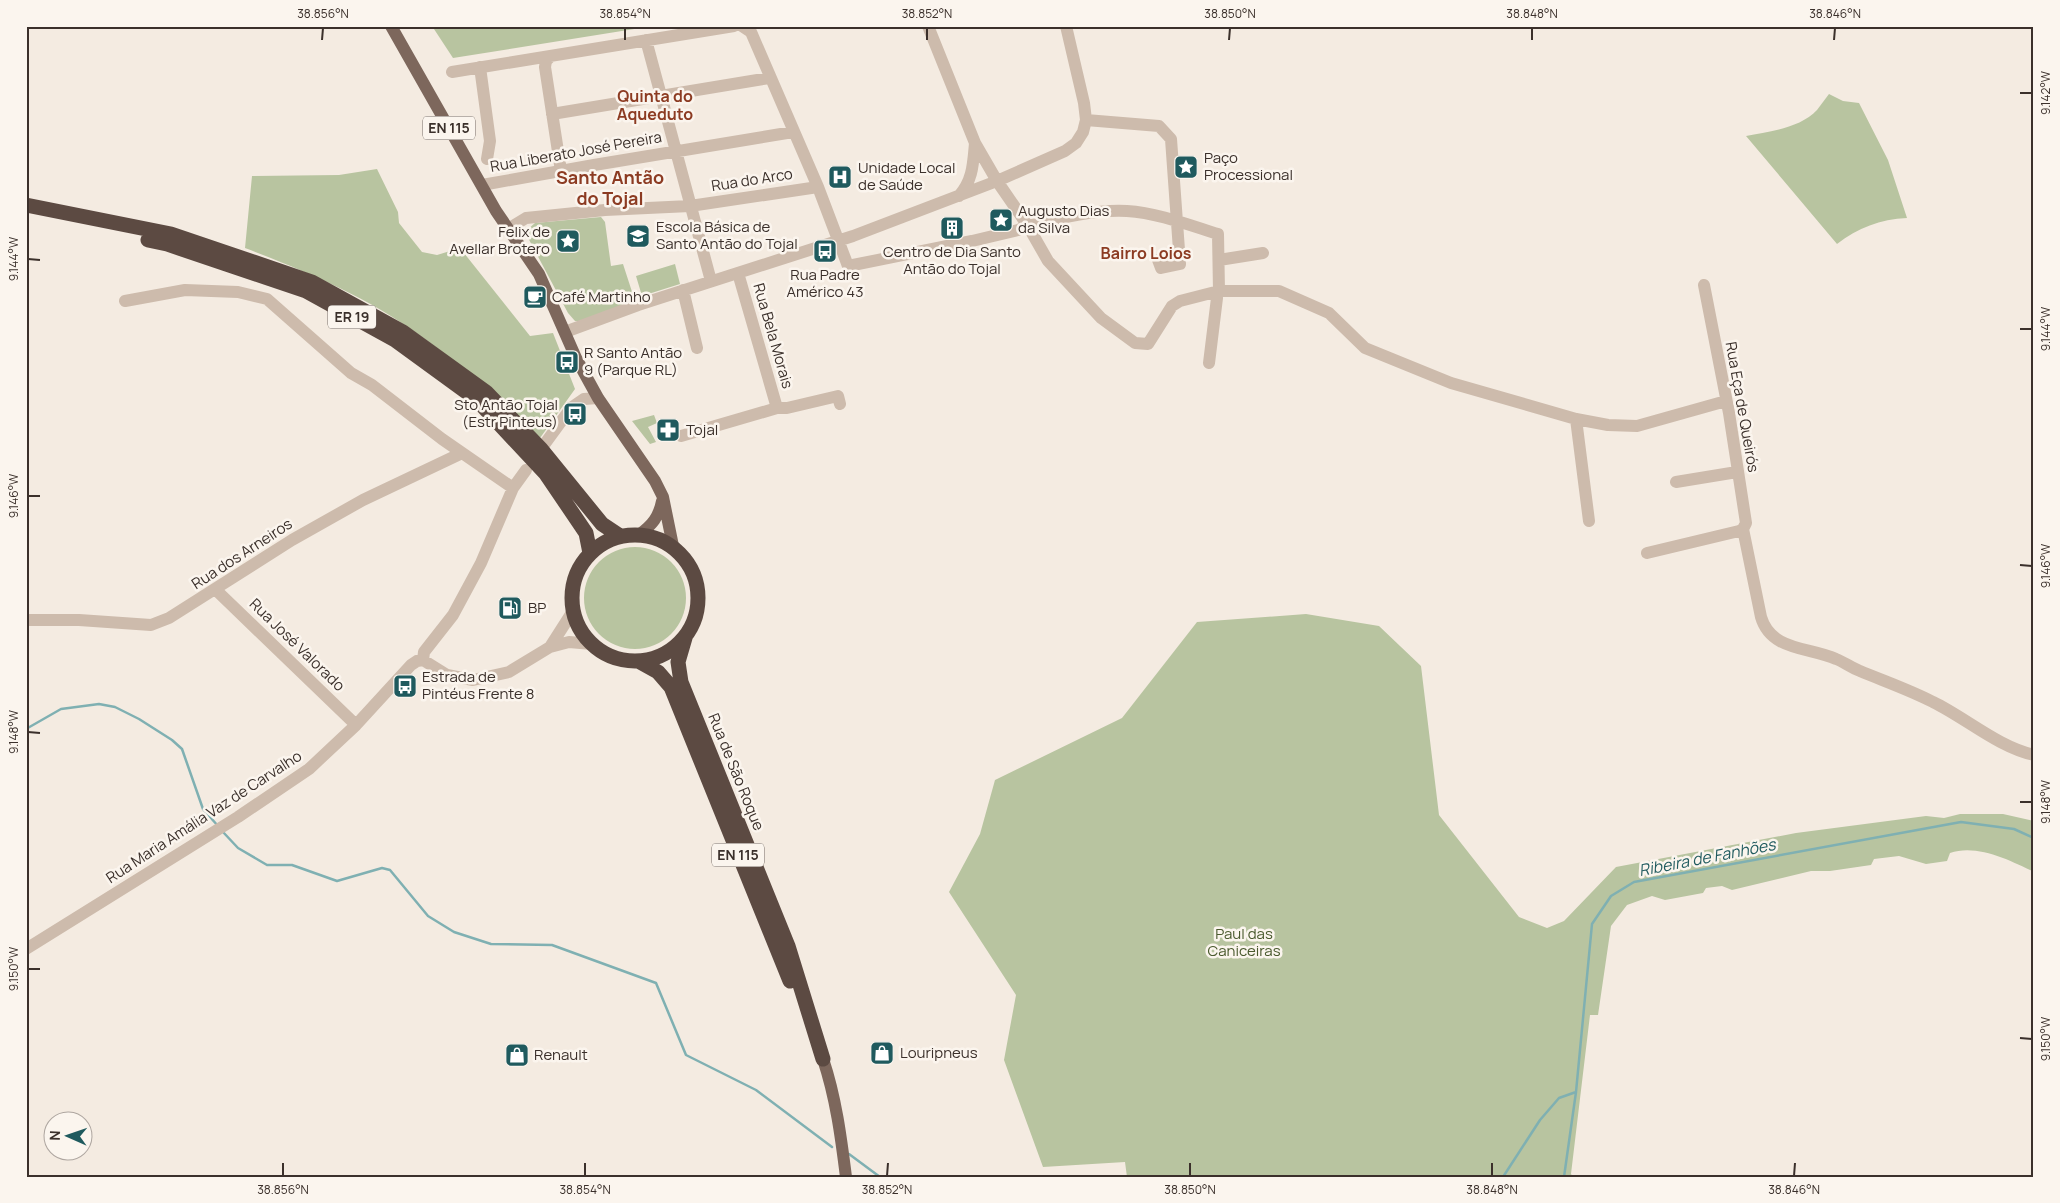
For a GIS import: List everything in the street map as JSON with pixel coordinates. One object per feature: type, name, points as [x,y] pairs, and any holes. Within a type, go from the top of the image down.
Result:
[{"type":"highway","name":"ER 19","points":[[26,205],[171,234],[312,282],[403,332],[486,392],[541,449],[602,524],[620,536]]},
{"type":"highway","name":"ER 19","points":[[26,216],[167,244],[306,291],[395,340],[476,399],[546,474],[586,533],[590,553]]},
{"type":"highway","points":[[640,534],[658,538],[673,546],[689,564],[697,582],[699,602],[695,621],[684,638],[672,650],[656,658],[640,662],[618,659],[598,650],[583,634],[573,611],[572,592],[578,571],[590,553],[604,542],[620,536],[640,534]]},
{"type":"highway","name":"Rua de São Roque","points":[[684,638],[678,662],[681,682],[788,946],[823,1059]]},
{"type":"highway","name":"Rua de São Roque","points":[[640,662],[658,672],[671,687],[775,948],[823,1059]]},
{"type":"main road","name":"EN 115","points":[[391,26],[508,230],[539,274],[582,370],[598,398],[651,475],[663,496],[673,546]]},
{"type":"main road","points":[[640,534],[652,525],[660,513],[663,496]]},
{"type":"main road","name":"Rua de São Roque","points":[[823,1059],[832,1087],[841,1132],[846,1176]]},
{"type":"street","points":[[452,72],[734,26]]},
{"type":"street","points":[[742,26],[751,32],[769,78],[818,187],[848,266],[972,241],[1018,230],[1067,215],[1127,211],[1178,221],[1218,234],[1218,292],[1209,363]]},
{"type":"street","points":[[928,26],[991,183]]},
{"type":"street","points":[[565,332],[683,290],[839,241],[991,183],[1066,151],[1076,143],[1083,132],[1086,120],[1084,103],[1066,26]]},
{"type":"street","points":[[646,40],[711,281]]},
{"type":"street","points":[[551,56],[546,61],[545,67],[561,171]]},
{"type":"street","points":[[480,67],[490,141],[487,160]]},
{"type":"street","points":[[552,114],[769,78]]},
{"type":"street","points":[[1086,120],[1159,126],[1171,139],[1180,264],[1161,268],[1158,260]]},
{"type":"street","name":"Rua Liberato José Pereira","points":[[482,185],[793,132]]},
{"type":"street","points":[[958,196],[966,188],[973,170],[975,143]]},
{"type":"street","points":[[973,170],[991,183],[1028,226],[1048,261],[1101,318],[1135,342],[1148,344],[1172,306],[1180,301],[1218,292],[1279,291],[1329,313],[1365,348],[1451,383],[1576,419],[1608,426],[1637,426],[1726,401]]},
{"type":"street","name":"Rua do Arco","points":[[508,230],[526,218],[605,210],[690,206],[818,187]]},
{"type":"street","points":[[1219,260],[1263,254]]},
{"type":"street","name":"Rua Bela Morais","points":[[738,273],[777,408]]},
{"type":"street","name":"Rua Eça de Queirós","points":[[1704,285],[1726,401],[1746,523],[1741,530],[1756,600],[1764,627],[1776,640],[1790,646],[1838,659],[1856,670],[1934,702],[2018,750],[2034,756]]},
{"type":"street","points":[[126,301],[185,290],[238,292],[268,299],[351,373],[372,385],[462,453],[513,488]]},
{"type":"street","points":[[683,290],[697,348]]},
{"type":"street","points":[[681,436],[777,408],[787,408],[838,396],[840,404]]},
{"type":"street","points":[[541,449],[572,408],[584,399],[598,398]]},
{"type":"street","points":[[1576,419],[1589,521]]},
{"type":"street","name":"Rua dos Arneiros","points":[[26,620],[79,620],[151,624],[169,618],[216,590],[292,540],[363,500],[462,453]]},
{"type":"street","name":"Rua Maria Amália Vaz de Carvalho","points":[[26,949],[238,817],[308,769],[356,725],[411,665],[423,660],[424,652],[453,614],[481,563],[513,488],[526,470]]},
{"type":"street","points":[[1676,482],[1737,472]]},
{"type":"street","points":[[1646,553],[1741,530]]},
{"type":"street","name":"Rua José Valorado","points":[[216,590],[356,725]]},
{"type":"street","points":[[550,647],[573,611]]},
{"type":"street","points":[[423,660],[447,675],[473,680],[509,672],[550,647],[569,642],[592,644]]},
{"type":"green space","points":[[432,26],[653,26],[453,58]]},
{"type":"green space","points":[[1829,94],[1843,101],[1859,103],[1888,160],[1907,218],[1888,220],[1870,225],[1853,233],[1837,244],[1746,136],[1784,128],[1802,121],[1817,110]]},
{"type":"green space","points":[[377,169],[398,212],[399,223],[422,252],[437,255],[460,248],[530,336],[553,333],[575,389],[540,438],[466,371],[398,320],[334,285],[245,248],[252,176],[339,175]]},
{"type":"green space","points":[[601,217],[605,222],[611,266],[623,264],[635,301],[581,321],[575,321],[568,313],[526,234],[527,230],[535,223]]},
{"type":"green space","points":[[675,264],[680,284],[642,296],[636,276]]},
{"type":"green space","points":[[654,415],[657,423],[648,427],[656,442],[650,444],[632,421]]},
{"type":"green space","points":[[635,547],[655,551],[671,562],[682,578],[686,598],[682,618],[671,634],[655,645],[635,649],[615,645],[599,634],[588,618],[584,598],[588,578],[599,562],[615,551]]},
{"type":"green space","name":"Paul das Caniceiras","points":[[1306,614],[1379,626],[1421,666],[1439,815],[1519,917],[1547,928],[1564,921],[1616,867],[1796,833],[1926,816],[1944,818],[1960,814],[2003,814],[2034,821],[2034,872],[1993,855],[1971,850],[1950,853],[1947,861],[1926,864],[1899,856],[1874,859],[1871,865],[1830,871],[1811,871],[1732,890],[1722,886],[1706,888],[1703,893],[1665,900],[1652,896],[1627,905],[1611,926],[1598,1015],[1590,1015],[1571,1174],[1573,1177],[1127,1177],[1125,1162],[1043,1167],[1004,1060],[1016,995],[949,892],[980,834],[995,780],[1122,718],[1197,622]]},
{"type":"waterway","name":"Ribeira de Fanhões","points":[[26,729],[61,709],[99,704],[115,707],[139,719],[172,740],[182,749],[203,809],[218,826]]},
{"type":"waterway","name":"Ribeira de Fanhões","points":[[1564,1177],[1576,1092],[1592,924],[1611,896],[1634,882],[1961,822],[2014,829],[2034,838]]},
{"type":"waterway","name":"Ribeira de Fanhões","points":[[223,832],[238,848],[267,865],[292,865],[337,881],[382,868],[390,870],[428,916],[454,932],[491,944],[552,945],[656,983],[686,1055],[756,1090],[832,1147]]},
{"type":"waterway","name":"Ribeira de Fanhões","points":[[1503,1177],[1540,1120],[1559,1098],[1576,1092]]},
{"type":"waterway","name":"Ribeira de Fanhões","points":[[849,1154],[880,1177]]},
{"type":"place","name":"Paço Processional","points":[[1186,167]]},
{"type":"place","name":"Unidade Local de Saúde","points":[[840,177]]},
{"type":"place","name":"Augusto Dias da Silva","points":[[1001,220]]},
{"type":"place","name":"Centro de Dia Santo Antão do Tojal","points":[[952,228]]},
{"type":"place","name":"Escola Básica de Santo Antão do Tojal","points":[[638,236]]},
{"type":"place","name":"Felix de Avellar Brotero","points":[[568,241]]},
{"type":"place","name":"Rua Padre Américo 43","points":[[825,251]]},
{"type":"place","name":"Café Martinho","points":[[535,297]]},
{"type":"place","name":"R Santo Antão 9 (Parque RL)","points":[[567,362]]},
{"type":"place","name":"Sto Antão Tojal (Estr Pinteus)","points":[[575,414]]},
{"type":"place","name":"Tojal","points":[[668,430]]},
{"type":"place","name":"BP","points":[[510,608]]},
{"type":"place","name":"Estrada de Pintéus Frente 8","points":[[405,686]]},
{"type":"place","name":"Louripneus","points":[[882,1053]]},
{"type":"place","name":"Renault","points":[[517,1055]]},
{"type":"district","name":"Quinta do Aqueduto","points":[[655,105]]},
{"type":"district","name":"Santo Antão do Tojal","points":[[610,188]]},
{"type":"district","name":"Bairro Loios","points":[[1146,253]]}]
